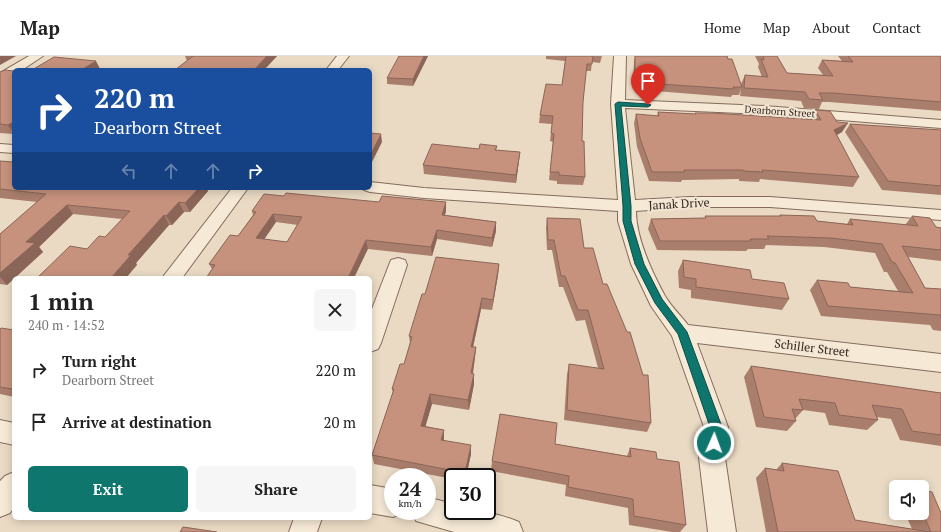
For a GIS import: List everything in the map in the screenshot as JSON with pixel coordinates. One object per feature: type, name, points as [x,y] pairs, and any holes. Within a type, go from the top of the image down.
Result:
[{"type":"street","points":[[17,68],[37,56]]},
{"type":"street","points":[[334,68],[343,56]]},
{"type":"street","points":[[620,56],[618,104],[627,221],[640,264],[658,301],[682,332],[716,427],[712,458],[722,532]]},
{"type":"street","points":[[0,78],[12,71]]},
{"type":"street","name":"Dearborn Street","points":[[618,104],[765,110],[941,124]]},
{"type":"street","points":[[0,148],[12,149]]},
{"type":"street","name":"Janak Drive","points":[[372,187],[424,193],[627,206],[690,202],[770,202],[941,216]]},
{"type":"street","points":[[174,276],[238,190]]},
{"type":"street","points":[[372,336],[398,265]]},
{"type":"street","name":"Schiller Street","points":[[682,332],[941,364]]},
{"type":"street","points":[[0,431],[12,434]]},
{"type":"street","points":[[0,503],[12,488]]},
{"type":"street","points":[[372,499],[384,501]]},
{"type":"street","points":[[436,514],[509,532]]},
{"type":"street","points":[[303,532],[307,520]]},
{"type":"building","points":[[193,56],[267,56],[256,68],[178,68]]},
{"type":"building","points":[[399,56],[424,56],[413,79],[387,78]]},
{"type":"building","points":[[566,56],[593,56],[592,64],[587,64],[583,102],[582,141],[584,141],[585,177],[559,175],[559,172],[550,172],[554,134],[551,133],[553,116],[540,115],[546,84],[562,85]]},
{"type":"building","points":[[635,56],[727,56],[728,59],[732,59],[742,87],[733,87],[734,89],[644,83],[644,80],[635,79]]},
{"type":"building","points":[[763,56],[777,56],[787,73],[833,76],[822,60],[853,62],[848,56],[939,56],[941,57],[941,102],[819,93],[823,100],[809,99],[805,92],[744,88],[745,75],[768,77],[761,59],[764,60]]},
{"type":"building","points":[[54,57],[96,61],[84,68],[35,68]]},
{"type":"building","points":[[5,70],[12,71],[12,123],[8,125],[0,124],[0,72]]},
{"type":"building","points":[[815,110],[830,111],[837,122],[848,123],[834,130],[859,177],[762,170],[763,172],[743,170],[684,170],[684,172],[652,172],[640,138],[636,114],[659,116],[658,112],[696,114],[695,113],[712,113],[821,120]]},
{"type":"building","points":[[850,124],[941,130],[941,186],[888,181]]},
{"type":"building","points":[[372,133],[381,134],[372,152]]},
{"type":"building","points":[[432,144],[479,149],[480,144],[497,146],[495,150],[520,152],[516,175],[423,165]]},
{"type":"building","points":[[0,161],[12,162],[12,190],[197,190],[185,203],[179,202],[166,216],[164,215],[128,255],[131,255],[113,276],[39,276],[70,246],[87,249],[99,236],[105,237],[130,211],[67,205],[26,242],[35,243],[0,273],[0,234],[46,194],[0,189]]},
{"type":"building","points":[[286,193],[379,202],[382,196],[446,202],[442,215],[496,222],[492,238],[437,230],[431,247],[366,240],[349,276],[207,276],[215,265],[209,264],[230,235],[238,236],[256,212],[252,211],[264,194],[284,196]],"holes":[[[273,214],[302,217],[287,242],[256,238]]]},
{"type":"building","points":[[780,215],[814,216],[817,221],[853,225],[850,219],[918,226],[912,216],[930,218],[936,227],[941,228],[941,250],[902,246],[925,288],[941,289],[941,318],[940,315],[828,306],[817,280],[848,283],[850,287],[913,293],[882,244],[831,238],[767,236],[769,239],[750,239],[751,241],[660,241],[651,219],[706,218],[705,216],[781,216]]},
{"type":"building","points":[[547,218],[580,219],[584,248],[593,248],[603,284],[607,284],[627,332],[630,332],[643,375],[648,375],[651,423],[567,410],[569,364],[604,369],[588,310],[578,310],[565,276],[561,276],[554,240],[548,240]]},
{"type":"building","points":[[436,257],[499,264],[493,300],[482,298],[471,347],[476,347],[471,373],[474,374],[468,400],[430,394],[421,426],[444,430],[441,440],[471,445],[466,468],[444,469],[372,455],[394,389],[392,389],[400,364],[404,364],[412,337],[409,336],[422,294],[425,294]]},
{"type":"building","points":[[683,260],[750,270],[752,279],[784,283],[789,299],[696,287],[696,279],[684,277]]},
{"type":"building","points":[[0,329],[12,330],[12,389],[0,387]]},
{"type":"building","points":[[751,366],[941,393],[941,435],[912,431],[902,409],[872,405],[878,420],[839,415],[835,403],[799,399],[803,410],[792,409],[796,421],[764,417]]},
{"type":"building","points":[[500,414],[557,423],[555,444],[631,457],[630,448],[656,452],[657,459],[679,462],[686,525],[634,516],[633,499],[568,487],[569,476],[492,461]]},
{"type":"building","points":[[782,463],[838,471],[855,520],[930,532],[778,532],[765,468],[784,471]]},
{"type":"building","points":[[929,491],[932,492],[941,513],[941,532],[931,532],[926,520],[929,520]]},
{"type":"building","points":[[183,527],[217,532],[180,532]]},
{"type":"route","points":[[648,105],[618,104],[627,221],[640,264],[658,301],[682,332],[716,427],[714,443]]}]
